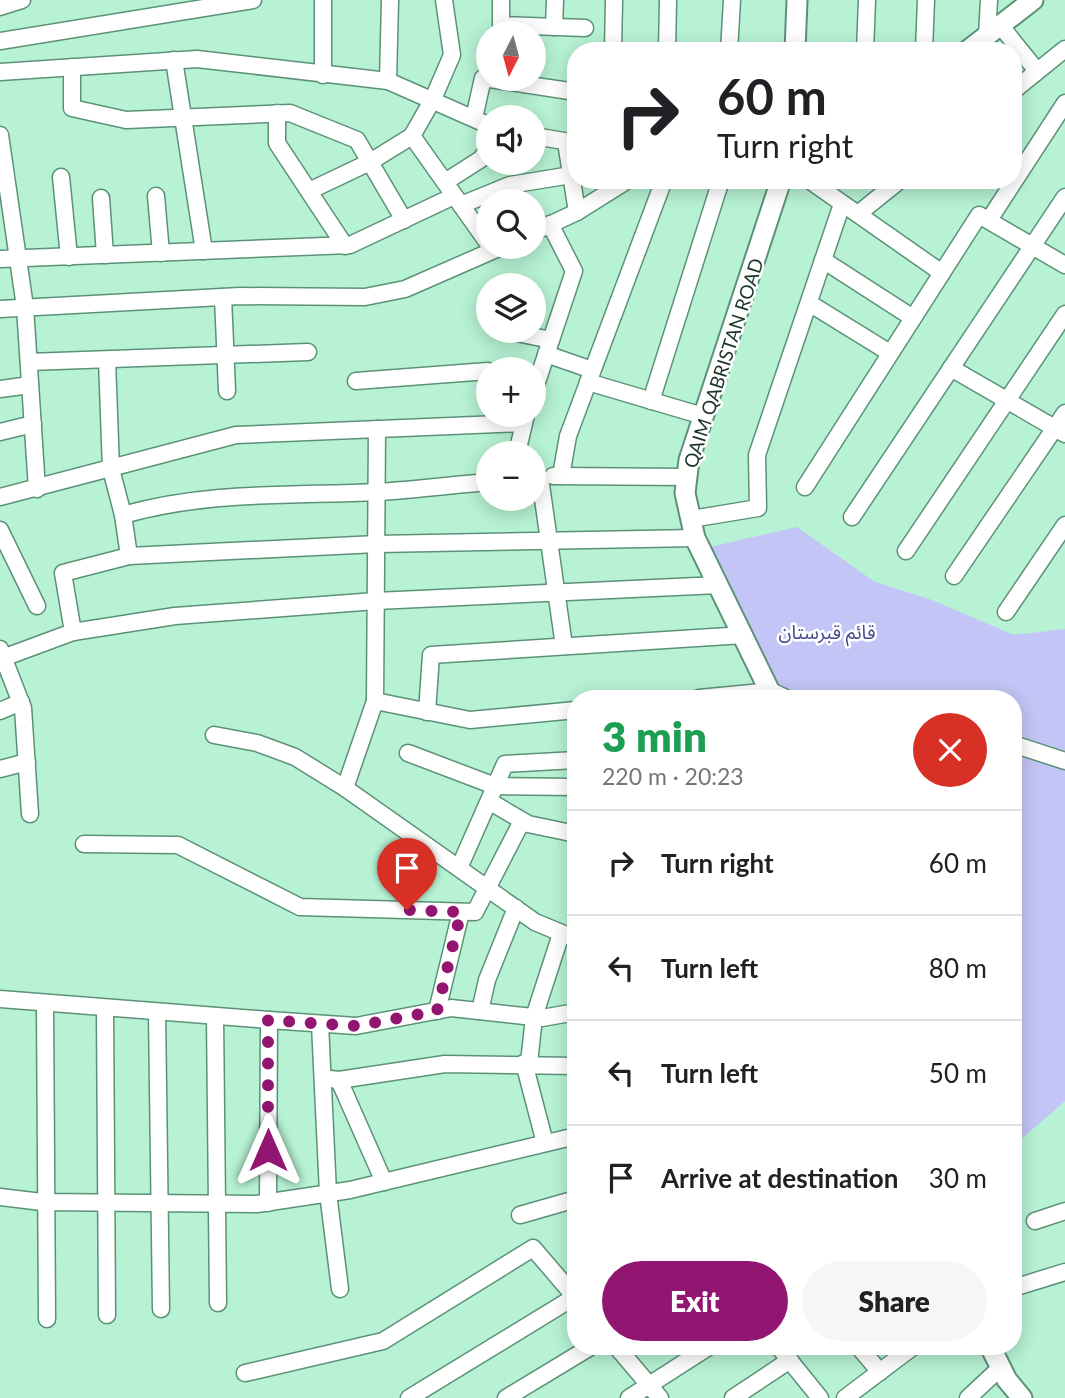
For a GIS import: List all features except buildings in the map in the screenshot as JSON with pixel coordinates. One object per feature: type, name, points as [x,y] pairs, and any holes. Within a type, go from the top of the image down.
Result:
[{"type":"street","points":[[0,7],[22,0]]},
{"type":"street","points":[[0,41],[253,0]]},
{"type":"street","points":[[323,0],[323,75]]},
{"type":"street","points":[[388,81],[390,0]]},
{"type":"street","points":[[309,191],[370,162],[412,136],[433,99],[452,55],[444,0]]},
{"type":"street","points":[[501,0],[501,24],[585,28]]},
{"type":"street","points":[[554,27],[555,0]]},
{"type":"street","points":[[613,42],[614,0]]},
{"type":"street","points":[[667,42],[668,0]]},
{"type":"street","points":[[730,42],[732,0]]},
{"type":"street","points":[[795,42],[797,0]]},
{"type":"street","points":[[865,42],[867,0]]},
{"type":"street","points":[[924,42],[926,0]]},
{"type":"street","points":[[989,0],[994,30],[1007,42]]},
{"type":"street","points":[[979,42],[1033,0]]},
{"type":"street","points":[[1022,84],[1065,49]]},
{"type":"street","points":[[1022,57],[1037,71]]},
{"type":"street","points":[[0,72],[197,59],[388,81],[476,120]]},
{"type":"street","points":[[174,60],[204,251]]},
{"type":"street","points":[[72,68],[72,108],[126,120],[290,113],[357,140],[404,220]]},
{"type":"street","points":[[481,105],[482,78],[567,91]]},
{"type":"street","points":[[1022,169],[1065,103]]},
{"type":"street","points":[[277,113],[277,143],[345,246]]},
{"type":"street","points":[[0,135],[6,215],[18,258],[25,307],[37,489]]},
{"type":"street","points":[[412,136],[476,224]]},
{"type":"street","points":[[546,138],[567,141]]},
{"type":"street","points":[[453,194],[476,165]]},
{"type":"street","points":[[0,259],[345,246],[404,220],[453,194],[567,176]]},
{"type":"street","points":[[61,177],[69,257]]},
{"type":"street","points":[[573,189],[577,212]]},
{"type":"street","points":[[546,226],[577,212],[614,189]]},
{"type":"street","points":[[561,476],[568,436],[661,189]]},
{"type":"street","points":[[652,401],[718,189]]},
{"type":"street","name":"QAIM QABRISTAN ROAD","points":[[774,690],[695,538],[685,493],[689,460],[780,189]]},
{"type":"street","points":[[821,189],[942,273]]},
{"type":"street","points":[[858,214],[890,189]]},
{"type":"street","points":[[989,220],[1009,189]]},
{"type":"street","points":[[156,196],[161,253]]},
{"type":"street","points":[[852,517],[1065,197]]},
{"type":"street","points":[[101,198],[105,255]]},
{"type":"street","points":[[691,519],[758,508],[757,455],[842,204]]},
{"type":"street","points":[[804,487],[979,215],[1065,265]]},
{"type":"street","points":[[544,357],[574,271],[550,224]]},
{"type":"street","points":[[0,309],[223,297],[365,297],[405,289],[476,255]]},
{"type":"street","points":[[823,260],[913,318]]},
{"type":"street","points":[[223,297],[227,391]]},
{"type":"street","points":[[808,303],[890,353]]},
{"type":"street","points":[[906,551],[1065,314]]},
{"type":"street","points":[[538,343],[548,347],[590,376],[652,401],[704,416]]},
{"type":"street","points":[[29,362],[308,352]]},
{"type":"street","points":[[107,360],[111,469],[123,514],[128,556]]},
{"type":"street","points":[[951,368],[1060,431]]},
{"type":"street","points":[[356,381],[476,372]]},
{"type":"street","points":[[0,389],[30,385]]},
{"type":"street","points":[[954,576],[1060,431],[1065,413]]},
{"type":"street","points":[[0,497],[236,435],[476,422]]},
{"type":"street","points":[[0,432],[33,424]]},
{"type":"street","points":[[345,788],[375,701],[377,429]]},
{"type":"street","points":[[546,477],[687,477]]},
{"type":"street","points":[[123,514],[164,503],[233,495],[378,492],[476,483]]},
{"type":"street","points":[[543,511],[564,646]]},
{"type":"street","points":[[1006,612],[1065,524]]},
{"type":"street","points":[[0,530],[37,606]]},
{"type":"street","points":[[73,632],[63,573],[128,556],[377,544],[695,538]]},
{"type":"street","points":[[30,814],[21,702],[1,655],[73,632],[175,616],[376,601],[719,585]]},
{"type":"street","points":[[427,712],[430,655],[744,635]]},
{"type":"street","points":[[375,701],[470,720],[567,711]]},
{"type":"street","points":[[0,711],[21,702]]},
{"type":"street","points":[[214,735],[257,743],[295,757],[345,788],[516,908],[567,936]]},
{"type":"street","points":[[1022,747],[1065,761]]},
{"type":"street","points":[[408,753],[492,793],[522,821],[567,832]]},
{"type":"street","points":[[459,868],[505,764],[567,761]]},
{"type":"street","points":[[0,769],[27,762]]},
{"type":"street","points":[[492,793],[567,788]]},
{"type":"street","points":[[84,844],[178,845],[300,906],[475,912],[522,821]]},
{"type":"street","points":[[480,1011],[487,980],[516,908]]},
{"type":"street","points":[[437,1011],[461,912]]},
{"type":"street","points":[[545,1143],[527,1063],[534,1017],[567,939]]},
{"type":"street","points":[[0,999],[320,1024],[373,1024],[451,1008],[534,1017],[567,1013]]},
{"type":"street","points":[[45,1004],[47,1319]]},
{"type":"street","points":[[104,1009],[107,1315]]},
{"type":"street","points":[[157,1013],[161,1309]]},
{"type":"street","points":[[215,1017],[218,1303]]},
{"type":"street","points":[[268,1020],[268,1203]]},
{"type":"street","points":[[320,1024],[331,1079],[328,1193],[340,1289]]},
{"type":"street","points":[[331,1079],[445,1064],[567,1065]]},
{"type":"street","points":[[331,1079],[384,1182]]},
{"type":"street","points":[[0,1198],[46,1202],[268,1203],[384,1182],[567,1138]]},
{"type":"street","points":[[520,1215],[567,1202]]},
{"type":"street","points":[[1035,1221],[1065,1211]]},
{"type":"street","points":[[245,1373],[383,1341],[533,1248],[567,1288]]},
{"type":"street","points":[[1022,1285],[1065,1272]]},
{"type":"street","points":[[409,1398],[567,1302]]},
{"type":"street","points":[[506,1398],[577,1355]]},
{"type":"street","points":[[624,1355],[655,1392]]},
{"type":"street","points":[[629,1398],[655,1392],[699,1355]]},
{"type":"street","points":[[786,1355],[820,1398]]},
{"type":"street","points":[[866,1355],[880,1371]]},
{"type":"street","points":[[845,1398],[902,1355]]},
{"type":"street","points":[[994,1355],[1022,1398]]},
{"type":"street","points":[[733,1398],[790,1360]]},
{"type":"street","points":[[968,1398],[1000,1368]]},
{"type":"green space","name":"قائم قبرستان","points":[[797,527],[875,582],[932,600],[1014,635],[1065,629],[1065,1101],[1022,1138],[1022,690],[779,690],[710,547]]},
{"type":"route","points":[[268,1150],[268,1020],[356,1026],[437,1011],[461,912],[407,910]]}]
